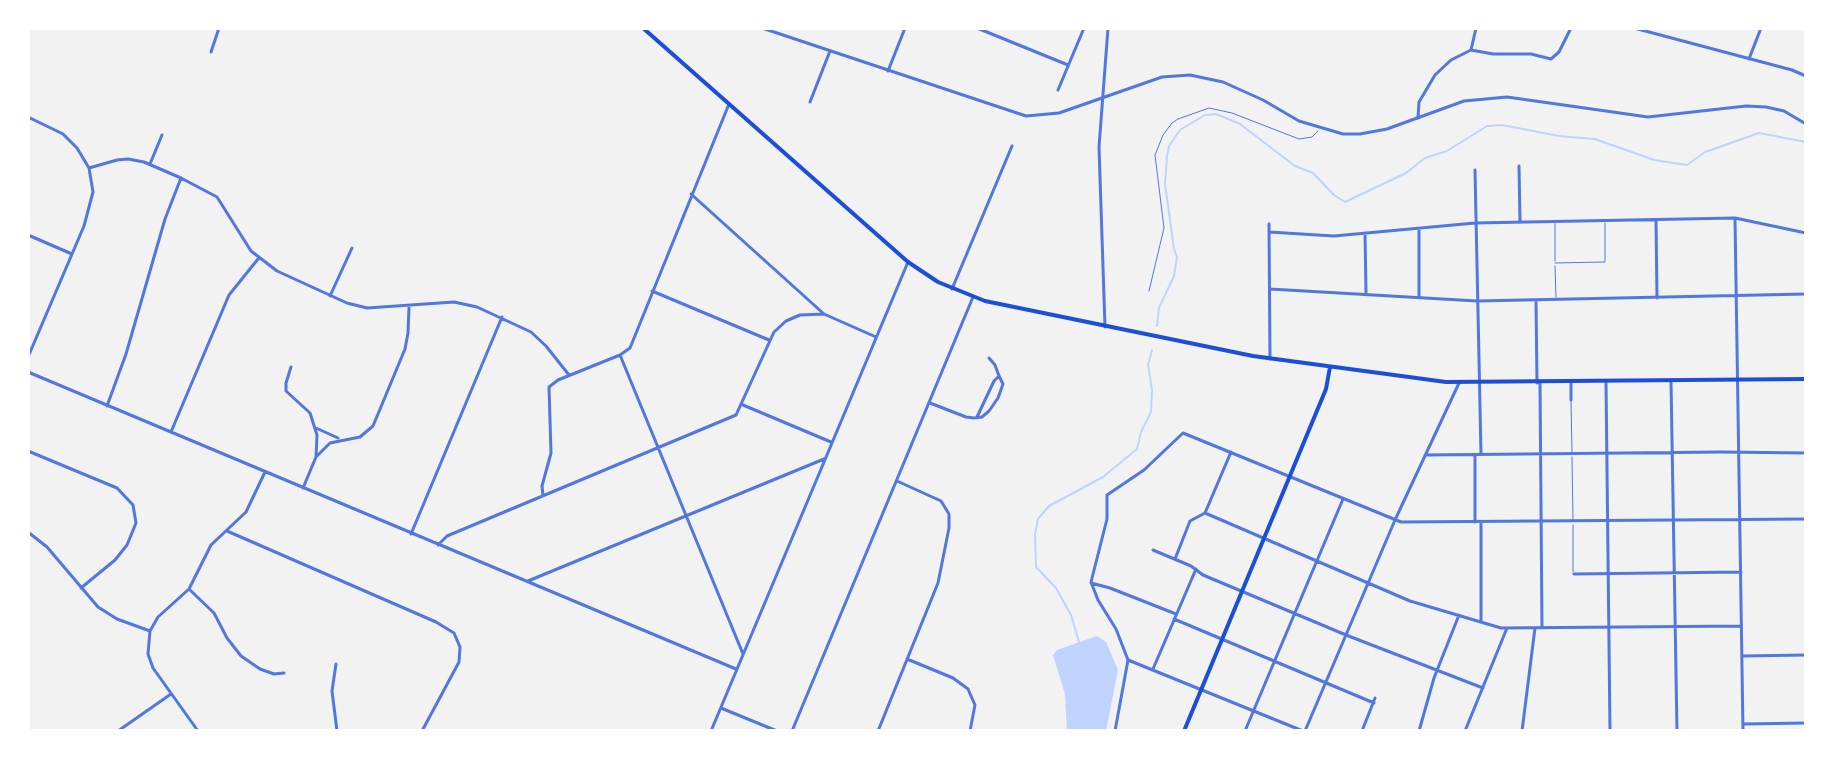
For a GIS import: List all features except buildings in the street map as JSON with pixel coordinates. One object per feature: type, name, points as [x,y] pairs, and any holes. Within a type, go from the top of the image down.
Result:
[{"type":"main road","points":[[643,28],[908,262],[952,289],[973,297],[1270,359],[1459,383],[1806,379]]},
{"type":"main road","points":[[1184,731],[1326,389],[1330,366]]},
{"type":"street","points":[[211,52],[219,28]]},
{"type":"street","points":[[762,28],[1026,116],[1059,113],[1162,77],[1199,75],[1244,91],[1299,121],[1319,128],[1360,134],[1387,129],[1464,101],[1507,97],[1659,117],[1735,107],[1766,107],[1784,111],[1806,124]]},
{"type":"street","points":[[888,71],[905,28]]},
{"type":"street","points":[[977,28],[1068,65]]},
{"type":"street","points":[[1058,90],[1084,28]]},
{"type":"street","points":[[1105,327],[1099,167],[1108,28]]},
{"type":"street","points":[[1471,50],[1476,28]]},
{"type":"street","points":[[1418,118],[1419,102],[1435,75],[1451,60],[1471,50],[1554,59],[1571,28]]},
{"type":"street","points":[[1634,28],[1806,76]]},
{"type":"street","points":[[1749,59],[1761,28]]},
{"type":"street","points":[[810,102],[830,51]]},
{"type":"street","points":[[543,496],[542,486],[551,457],[548,390],[553,383],[569,375],[627,351],[729,103]]},
{"type":"street","points":[[28,117],[63,134],[84,157],[93,184],[91,204],[28,357]]},
{"type":"street","points":[[150,164],[162,135]]},
{"type":"street","points":[[952,289],[1012,146]]},
{"type":"street","points":[[89,168],[121,159],[150,164],[217,197],[258,259],[277,271],[330,296],[367,308],[461,303],[502,317],[537,336],[569,375]]},
{"type":"street","points":[[1519,166],[1520,222]]},
{"type":"street","points":[[1475,170],[1481,454]]},
{"type":"street","points":[[107,406],[126,354],[165,219],[181,178]]},
{"type":"street","points":[[691,194],[824,314]]},
{"type":"street","points":[[1735,218],[1743,731]]},
{"type":"street","points":[[1269,232],[1334,236],[1475,223],[1735,218],[1806,233]]},
{"type":"street","points":[[1656,220],[1657,298]]},
{"type":"street","points":[[1269,224],[1270,359]]},
{"type":"street","points":[[1419,228],[1419,297]]},
{"type":"street","points":[[1365,233],[1366,295]]},
{"type":"street","points":[[28,235],[72,254]]},
{"type":"street","points":[[330,296],[352,248]]},
{"type":"street","points":[[171,432],[226,302],[236,284],[258,259]]},
{"type":"street","points":[[711,731],[908,262]]},
{"type":"street","points":[[1270,289],[1477,301],[1806,294]]},
{"type":"street","points":[[652,291],[769,340]]},
{"type":"street","points":[[792,731],[973,297]]},
{"type":"street","points":[[1536,300],[1542,628]]},
{"type":"street","points":[[303,488],[316,457],[330,443],[364,436],[375,423],[405,349],[409,307]]},
{"type":"street","points":[[438,545],[447,536],[736,415],[769,340],[792,317],[824,314],[876,337]]},
{"type":"street","points":[[411,534],[502,317]]},
{"type":"street","points":[[620,355],[743,654]]},
{"type":"street","points":[[930,403],[966,417],[987,413],[1003,384],[989,358]]},
{"type":"street","points":[[291,367],[286,391],[310,413],[316,428],[316,457]]},
{"type":"street","points":[[28,372],[736,669]]},
{"type":"street","points":[[977,417],[999,376]]},
{"type":"street","points":[[1671,381],[1677,731]]},
{"type":"street","points":[[1571,382],[1571,400]]},
{"type":"street","points":[[1606,382],[1610,731]]},
{"type":"street","points":[[1128,660],[1304,731],[1395,520],[1459,383]]},
{"type":"street","points":[[742,405],[831,442]]},
{"type":"street","points":[[316,428],[342,439]]},
{"type":"street","points":[[1115,731],[1128,660],[1116,629],[1091,583],[1106,528],[1109,492],[1144,470],[1180,434],[1193,436],[1395,520],[1806,519]]},
{"type":"street","points":[[28,451],[114,486],[133,505],[136,523],[127,545],[115,560],[81,588]]},
{"type":"street","points":[[1175,559],[1190,521],[1205,513],[1231,452]]},
{"type":"street","points":[[1425,455],[1806,453]]},
{"type":"street","points":[[1475,455],[1481,622]]},
{"type":"street","points":[[527,582],[824,459]]},
{"type":"street","points":[[198,731],[150,661],[147,646],[150,631],[158,617],[189,589],[207,551],[246,512],[265,472]]},
{"type":"street","points":[[878,731],[943,568],[950,520],[946,507],[938,499],[897,481]]},
{"type":"street","points":[[1245,731],[1343,499]]},
{"type":"street","points":[[1205,513],[1410,601],[1507,628],[1741,626]]},
{"type":"street","points":[[227,531],[436,622],[454,633],[460,647],[459,662],[422,731]]},
{"type":"street","points":[[28,532],[47,547],[104,612],[150,631]]},
{"type":"street","points":[[1153,550],[1346,635],[1483,688]]},
{"type":"street","points":[[1153,669],[1196,569]]},
{"type":"street","points":[[1574,574],[1741,572]]},
{"type":"street","points":[[1091,583],[1110,588],[1221,640],[1375,700],[1362,731]]},
{"type":"street","points":[[189,589],[214,613],[241,656],[260,669],[274,674],[284,673]]},
{"type":"street","points":[[1419,731],[1437,669],[1459,615]]},
{"type":"street","points":[[1465,731],[1507,628]]},
{"type":"street","points":[[1522,731],[1535,628]]},
{"type":"street","points":[[1742,656],[1806,655]]},
{"type":"street","points":[[907,659],[953,678],[968,689],[975,705],[970,731]]},
{"type":"street","points":[[336,664],[332,691],[337,731]]},
{"type":"street","points":[[118,731],[171,694]]},
{"type":"street","points":[[721,708],[777,731]]},
{"type":"street","points":[[1743,724],[1806,723]]},
{"type":"lane","points":[[1149,291],[1164,228],[1155,155],[1172,123],[1209,108],[1232,113],[1299,139],[1312,137],[1319,128]]},
{"type":"lane","points":[[1555,263],[1605,262],[1605,220]]},
{"type":"lane","points":[[1555,221],[1556,300]]},
{"type":"lane","points":[[1571,400],[1574,574]]},
{"type":"water","points":[[1097,636],[1106,642],[1118,670],[1106,731],[1067,731],[1065,694],[1053,655],[1057,650]]},
{"type":"waterway","points":[[1157,326],[1159,308],[1174,276],[1177,257],[1165,184],[1169,146],[1180,130],[1205,115],[1216,114],[1240,124],[1295,166],[1313,173],[1345,202],[1406,173],[1425,158],[1447,151],[1487,126],[1502,125],[1595,139],[1654,160],[1687,165],[1705,152],[1759,133],[1806,142]]},
{"type":"waterway","points":[[1079,642],[1071,615],[1056,588],[1036,567],[1038,519],[1049,506],[1103,477],[1137,449],[1151,412],[1148,365],[1152,350]]}]
